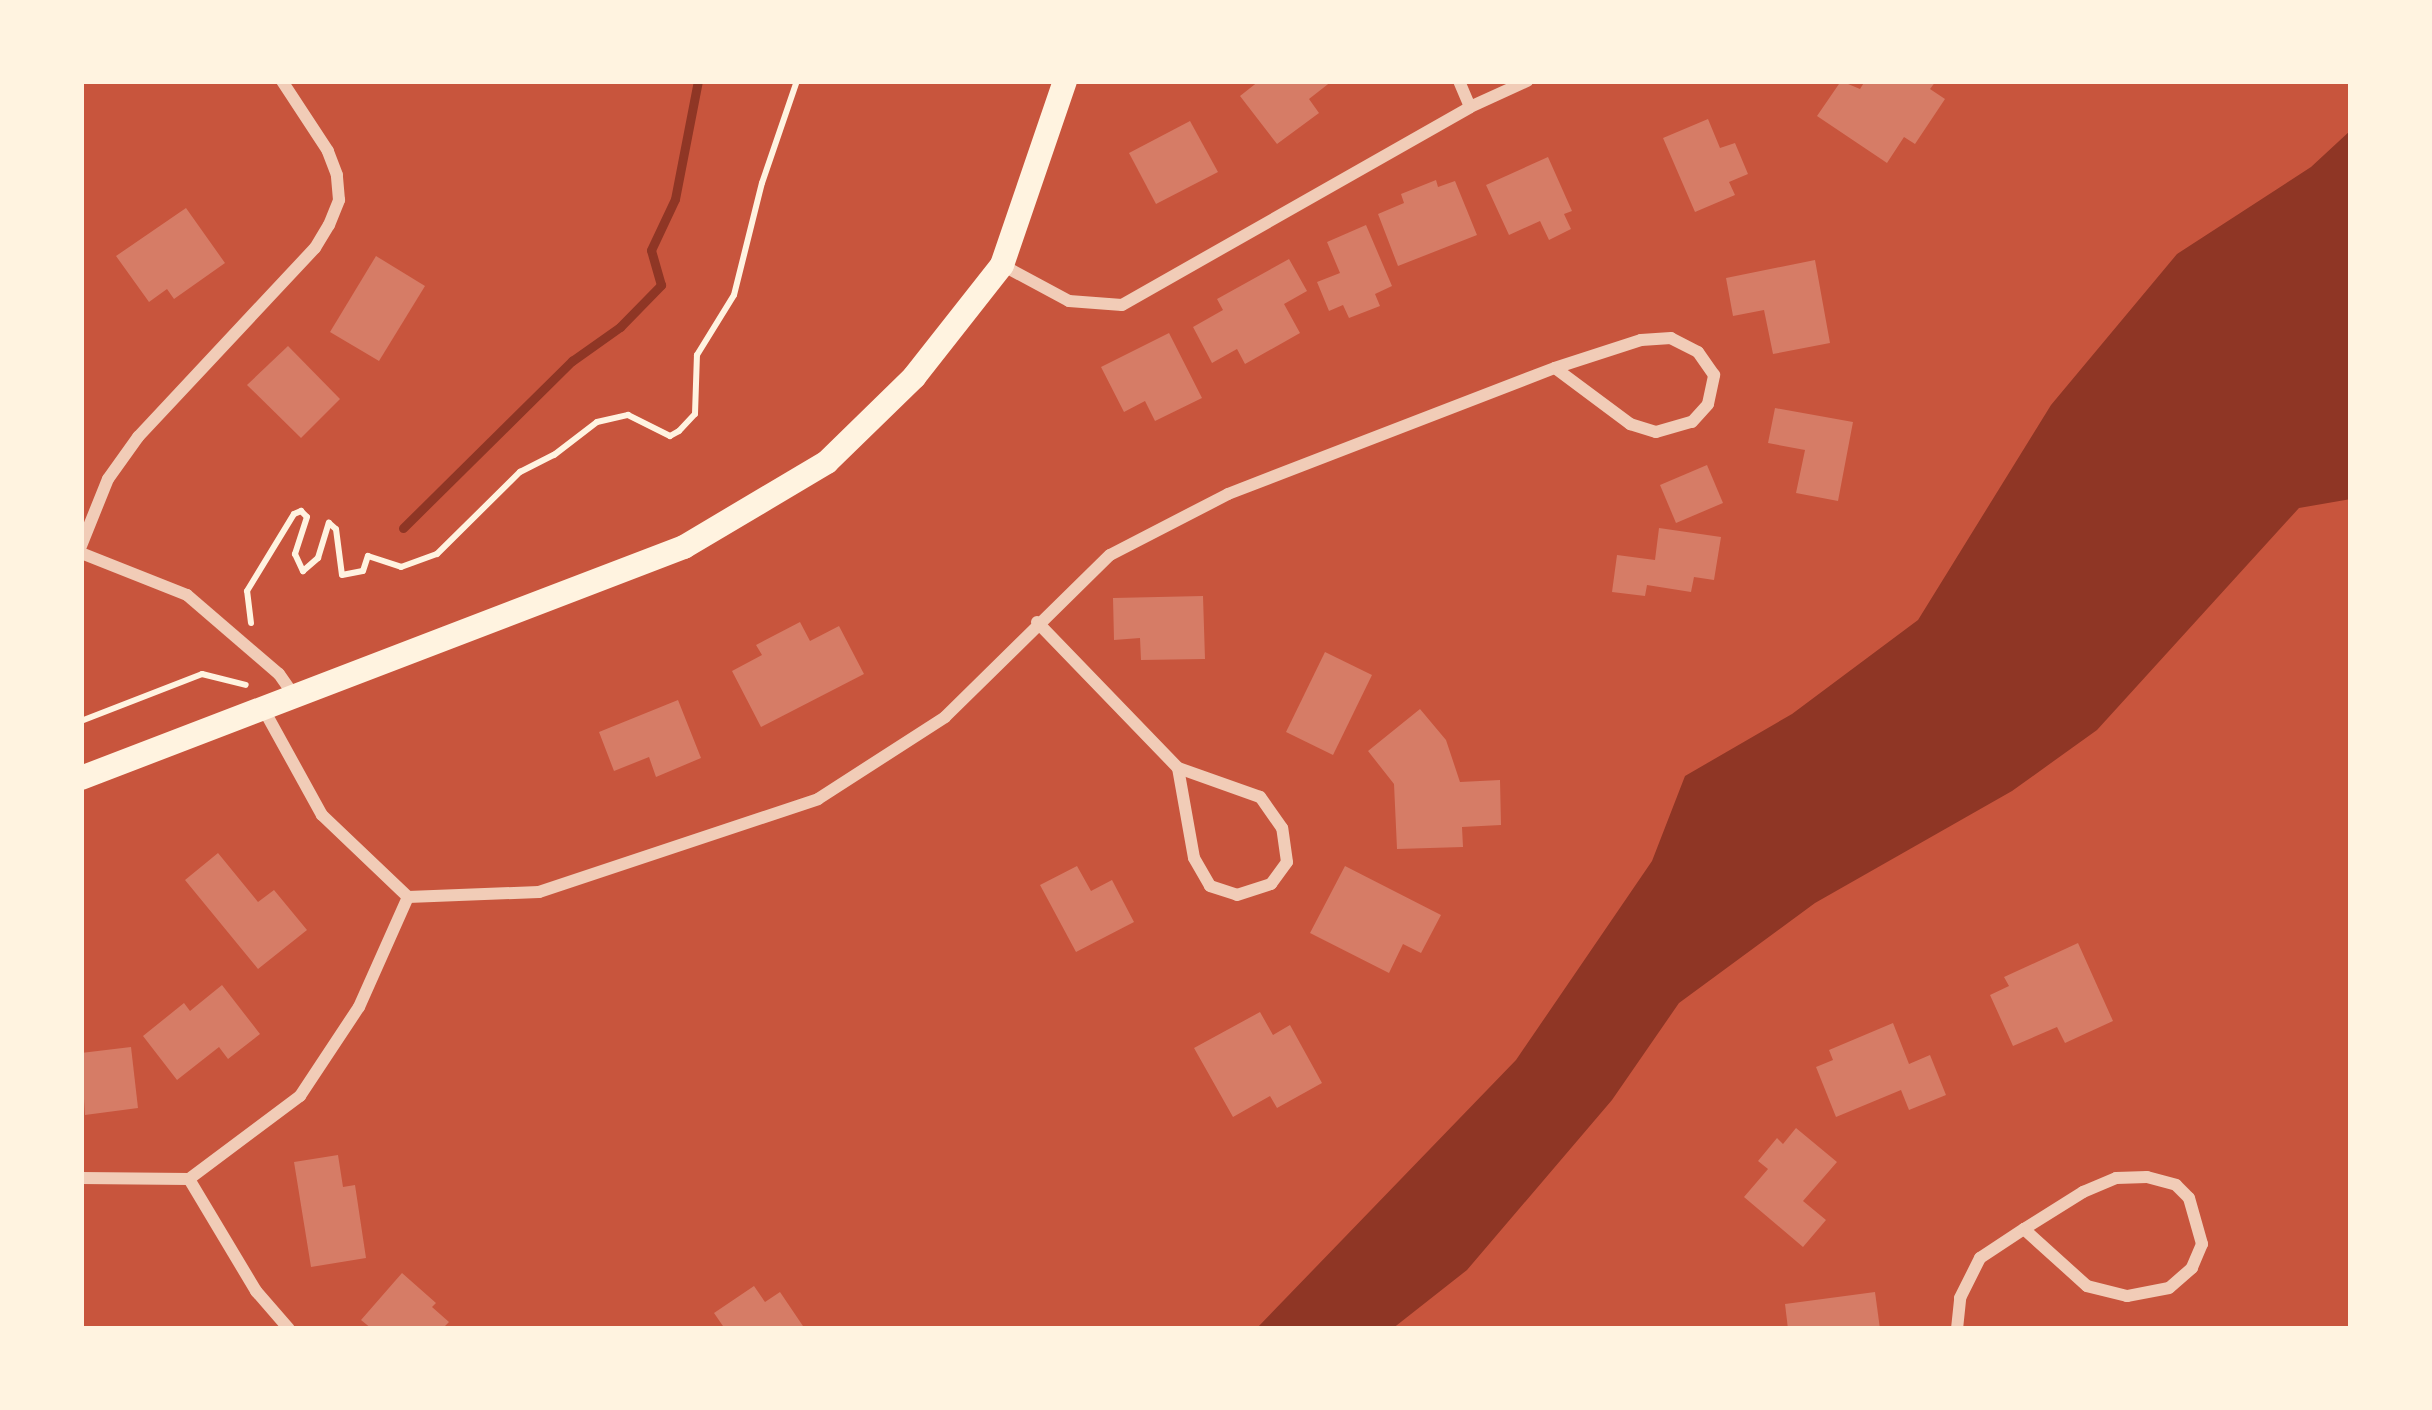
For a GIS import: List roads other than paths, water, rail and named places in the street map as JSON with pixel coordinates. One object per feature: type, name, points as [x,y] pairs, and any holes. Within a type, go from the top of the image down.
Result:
[{"type":"main road","points":[[81,778],[684,548],[827,462],[914,377],[1002,265],[1065,81]]},
{"type":"street","points":[[282,81],[328,152],[337,175],[339,200],[329,225],[315,248],[139,437],[108,478],[81,549],[187,595],[279,674],[296,698]]},
{"type":"street","points":[[1459,81],[1470,107]]},
{"type":"street","points":[[1002,265],[1069,301],[1122,305],[1470,107],[1527,81]]},
{"type":"street","points":[[263,710],[322,814],[408,897],[539,892],[818,800],[945,717],[1109,555],[1228,494],[1555,368],[1641,340],[1671,338],[1698,352],[1714,375],[1708,404],[1692,422],[1656,432],[1630,424],[1555,368]]},
{"type":"street","points":[[1037,622],[1178,768],[1260,797],[1282,828],[1286,862],[1271,884],[1237,895],[1210,886],[1194,857],[1178,768]]},
{"type":"street","points":[[81,1178],[189,1179],[300,1096],[359,1006],[408,897]]},
{"type":"street","points":[[1957,1329],[1960,1298],[1980,1258],[2024,1229],[2083,1192],[2116,1178],[2147,1177],[2176,1185],[2189,1198],[2202,1244],[2192,1268],[2169,1288],[2127,1296],[2087,1286],[2024,1229]]},
{"type":"street","points":[[189,1179],[256,1291],[289,1329]]},
{"type":"waterway","points":[[403,528],[572,361],[620,327],[661,285],[651,250],[675,199],[698,81]]}]
